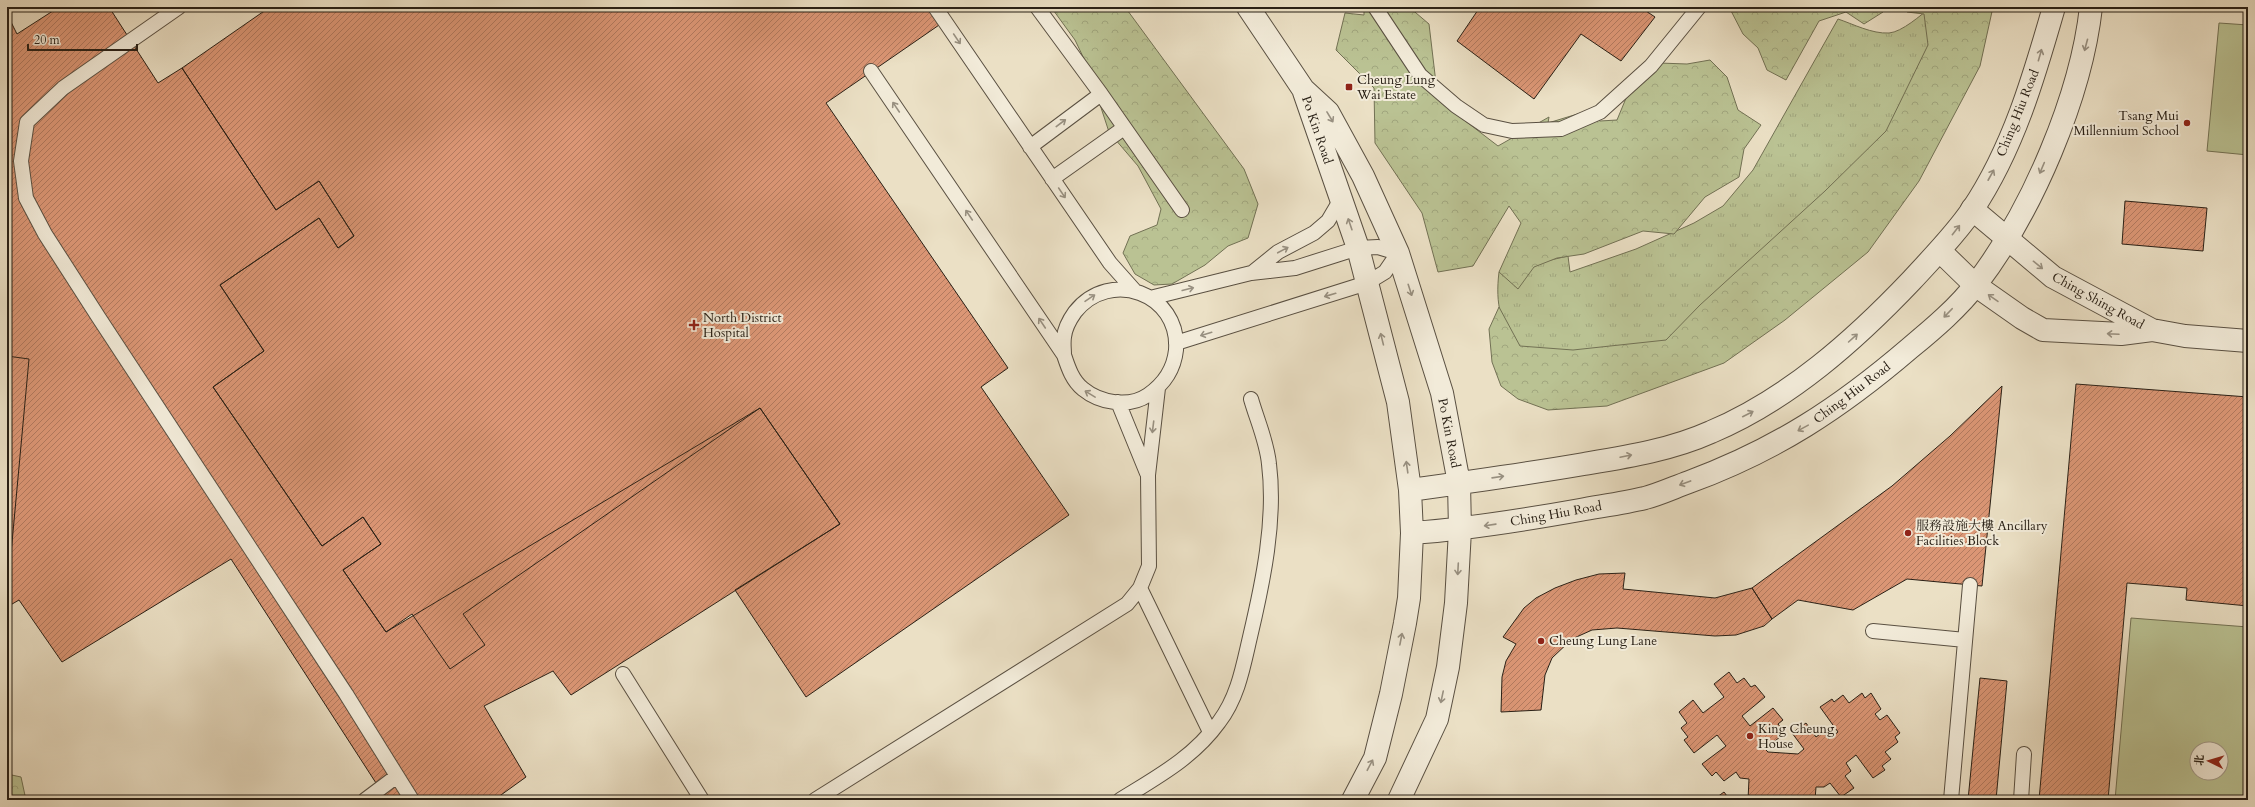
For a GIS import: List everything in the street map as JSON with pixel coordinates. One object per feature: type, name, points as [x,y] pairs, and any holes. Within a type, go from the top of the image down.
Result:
[{"type":"street","name":"Po Kin Road","points":[[1248,7],[1303,89],[1328,112],[1363,176],[1398,253],[1442,392],[1459,483],[1460,530],[1456,604],[1448,667],[1437,719],[1399,800]]},
{"type":"street","name":"Ching Hiu Road","points":[[1410,490],[1615,459],[1659,449],[1710,433],[1756,409],[1829,359],[1884,310],[1940,251],[1972,209],[2003,154],[2032,85],[2054,7]]},
{"type":"street","name":"Ching Hiu Road","points":[[1412,533],[1460,530],[1646,498],[1733,465],[1806,427],[1872,380],[1934,328],[1975,285],[2008,240],[2040,174],[2073,93],[2088,37],[2092,7]]},
{"type":"street","name":"Po Kin Road","points":[[1303,89],[1358,248],[1398,402],[1410,490],[1412,533],[1408,598],[1391,694],[1374,758],[1353,800]]},
{"type":"street","name":"Ching Shing Road","points":[[1972,209],[2053,277],[2152,330]]},
{"type":"street","name":"Ching Shing Road","points":[[1940,251],[1975,285],[2022,318],[2043,330],[2121,334],[2152,330],[2185,336],[2248,341]]},
{"type":"lane","points":[[179,7],[63,88],[28,122],[21,161],[26,198],[46,234],[99,318],[346,694],[412,800]]},
{"type":"lane","points":[[872,71],[1064,355],[1070,374],[1082,389],[1099,398],[1118,402],[1132,401],[1146,396],[1158,388],[1171,370],[1175,360],[1176,343],[1170,320],[1164,310],[1150,298],[1134,290],[1110,263],[935,7]]},
{"type":"lane","points":[[1037,7],[1101,94],[1182,210]]},
{"type":"lane","points":[[1375,7],[1420,75],[1456,106],[1484,125],[1512,130],[1561,129],[1600,112],[1651,66],[1699,7]]},
{"type":"lane","points":[[1030,147],[1101,94]]},
{"type":"lane","points":[[1052,179],[1124,128]]},
{"type":"lane","points":[[1251,273],[1278,252],[1319,229],[1328,221],[1341,199]]},
{"type":"lane","points":[[1150,298],[1251,273],[1295,268],[1358,248],[1378,247],[1398,253],[1385,272],[1367,283],[1176,343]]},
{"type":"lane","points":[[1064,355],[1064,336],[1070,318],[1082,304],[1097,293],[1115,289],[1134,290]]},
{"type":"lane","points":[[815,800],[1127,604],[1140,588],[1149,566],[1148,475],[1158,388]]},
{"type":"lane","points":[[1120,800],[1187,758],[1220,722],[1238,689],[1262,585],[1267,547],[1270,488],[1269,462],[1251,400]]},
{"type":"lane","points":[[1118,402],[1148,475]]},
{"type":"lane","points":[[1951,800],[1970,585]]},
{"type":"lane","points":[[1140,588],[1210,732]]},
{"type":"lane","points":[[1872,631],[1965,640]]},
{"type":"lane","points":[[623,674],[702,800]]},
{"type":"lane","points":[[2021,800],[2024,754]]},
{"type":"lane","points":[[365,800],[397,776]]},
{"type":"green space","points":[[1051,7],[1125,7],[1244,169],[1258,204],[1248,238],[1228,246],[1205,265],[1172,284],[1154,285],[1135,274],[1123,253],[1130,236],[1157,225],[1161,209],[1138,166],[1109,132],[1087,65],[1075,40]]},
{"type":"green space","points":[[1364,7],[1409,7],[1429,24],[1438,100],[1498,146],[1549,117],[1548,123],[1584,112],[1600,121],[1617,120],[1629,91],[1659,63],[1687,64],[1710,60],[1727,77],[1738,110],[1761,125],[1744,149],[1739,177],[1705,197],[1674,234],[1643,231],[1584,254],[1557,258],[1534,267],[1518,289],[1499,272],[1521,223],[1509,206],[1473,266],[1438,272],[1422,213],[1375,143],[1374,88],[1336,50],[1345,13],[1364,15]]},
{"type":"green space","points":[[1729,7],[1885,7],[1883,12],[1864,24],[1846,12],[1819,21],[1786,80],[1767,70],[1758,48],[1743,34]]},
{"type":"green space","points":[[1911,7],[1993,7],[1980,66],[1919,181],[1868,252],[1785,320],[1724,363],[1607,406],[1548,410],[1518,399],[1501,386],[1492,362],[1489,329],[1499,307],[1520,346],[1573,350],[1666,340],[1700,305],[1825,191],[1886,131],[1928,45],[1924,14],[1907,12]]},
{"type":"green space","points":[[1931,7],[1944,33],[1910,122],[1668,340],[1567,362],[1517,352],[1500,314],[1498,294],[1499,272],[1568,256],[1570,272],[1636,249],[1694,223],[1723,206],[1753,170],[1838,19],[1876,32],[1889,33],[1900,30]]},
{"type":"green space","points":[[2219,23],[2248,25],[2248,155],[2207,151]]},
{"type":"green space","points":[[2131,618],[2248,627],[2248,800],[2115,800]]},
{"type":"green space","points":[[7,774],[21,777],[26,800],[7,800]]},
{"type":"building","points":[[59,7],[109,7],[158,83],[182,68],[276,210],[319,181],[354,236],[338,248],[319,218],[220,285],[264,351],[213,387],[322,546],[363,517],[381,544],[343,570],[386,632],[760,408],[840,524],[571,695],[553,671],[484,706],[526,777],[494,800],[387,800],[231,559],[62,662],[19,600],[7,607],[7,14],[17,34]]},
{"type":"building","name":"North District Hospital","points":[[270,7],[931,7],[942,23],[826,103],[1008,368],[981,387],[1069,515],[806,697],[735,590],[840,524],[760,408],[463,614],[485,645],[450,669],[412,614],[386,632],[343,570],[381,544],[363,517],[322,546],[213,387],[264,351],[220,285],[319,218],[338,248],[354,236],[319,181],[276,210],[182,68]]},
{"type":"building","points":[[1480,7],[1640,7],[1655,17],[1621,61],[1581,34],[1534,99],[1457,41]]},
{"type":"building","points":[[2125,201],[2207,208],[2203,251],[2122,244]]},
{"type":"building","points":[[7,356],[29,359],[8,586],[7,586]]},
{"type":"building","points":[[2076,384],[2248,397],[2248,606],[2186,600],[2187,588],[2127,583],[2108,800],[2039,800]]},
{"type":"building","name":"服務設施大樓 Ancillary Facilities Block","points":[[2002,386],[1982,586],[1907,579],[1853,610],[1798,600],[1772,619],[1752,588],[1892,486],[1950,436]]},
{"type":"building","name":"Cheung Lung Lane","points":[[1625,573],[1623,589],[1715,598],[1752,588],[1772,619],[1764,626],[1736,635],[1715,636],[1617,628],[1592,630],[1572,639],[1552,658],[1545,675],[1541,710],[1501,712],[1502,677],[1506,661],[1516,644],[1503,637],[1524,608],[1536,598],[1555,588],[1576,580],[1599,574]]},
{"type":"building","name":"King Cheung House","points":[[1729,672],[1737,683],[1744,678],[1751,687],[1755,685],[1765,697],[1742,716],[1750,726],[1773,708],[1783,720],[1778,724],[1785,733],[1765,749],[1768,752],[1798,754],[1804,749],[1792,733],[1806,723],[1816,737],[1823,732],[1829,739],[1838,732],[1820,707],[1832,699],[1834,702],[1843,695],[1849,703],[1862,693],[1865,698],[1871,693],[1881,709],[1875,714],[1880,720],[1887,715],[1900,733],[1895,737],[1898,742],[1885,752],[1891,759],[1882,766],[1885,770],[1873,778],[1856,755],[1846,763],[1851,771],[1845,776],[1854,788],[1841,797],[1830,783],[1824,787],[1816,787],[1815,800],[1748,800],[1749,779],[1740,778],[1736,772],[1724,781],[1716,772],[1712,776],[1702,764],[1726,746],[1717,735],[1694,753],[1684,740],[1688,737],[1681,728],[1687,723],[1679,712],[1693,700],[1703,713],[1724,697],[1714,684]]},
{"type":"building","points":[[1980,678],[2007,681],[1996,800],[1968,800]]},
{"type":"building","points":[[1724,792],[1730,800],[1713,800]]},
{"type":"place","name":"Cheung Lung Wai Estate","points":[[1349,87]]},
{"type":"place","name":"Tsang Mui Millennium School","points":[[2187,123]]},
{"type":"place","name":"North District Hospital","points":[[694,325]]},
{"type":"place","name":"服務設施大樓 Ancillary Facilities Block","points":[[1908,533]]},
{"type":"place","name":"Cheung Lung Lane","points":[[1541,641]]},
{"type":"place","name":"King Cheung House","points":[[1750,736]]}]
